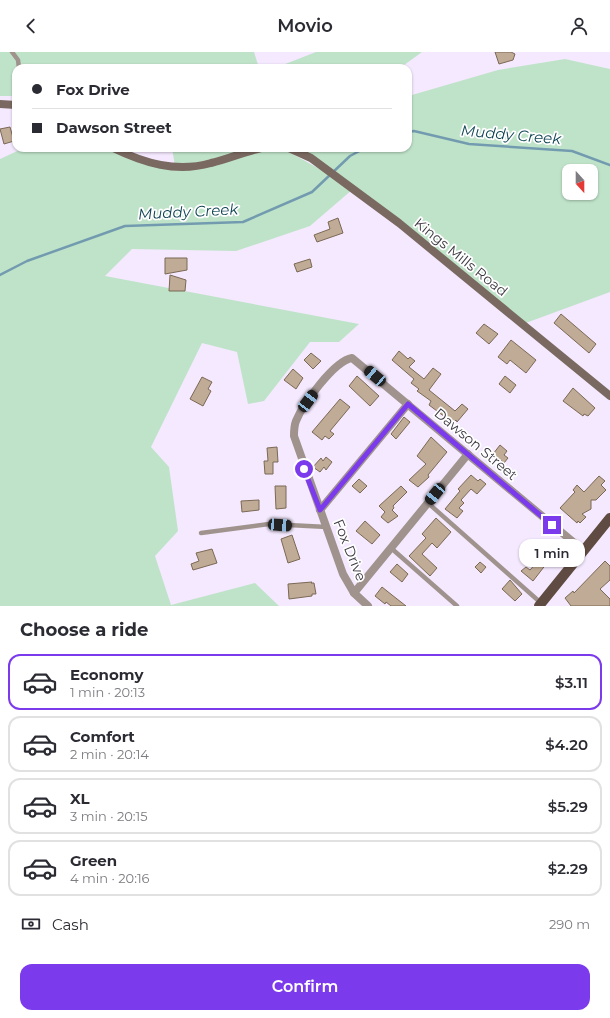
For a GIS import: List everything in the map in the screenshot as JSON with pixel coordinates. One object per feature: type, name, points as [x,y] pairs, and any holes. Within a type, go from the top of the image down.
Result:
[{"type":"main road","points":[[540,604],[610,518]]},
{"type":"street","points":[[0,104],[12,102]]},
{"type":"street","points":[[122,152],[151,164],[186,168],[210,164],[249,152]]},
{"type":"street","name":"Kings Mills Road","points":[[298,152],[311,158],[353,188],[449,263],[610,396]]},
{"type":"street","name":"Dawson Street","points":[[294,432],[296,422],[301,411],[321,384],[340,363],[352,358],[584,551]]},
{"type":"street","points":[[320,510],[408,404]]},
{"type":"street","name":"Fox Drive","points":[[294,432],[304,469],[327,527],[343,574],[354,593],[368,606]]},
{"type":"street","points":[[354,593],[468,454]]},
{"type":"lane","points":[[12,52],[18,60],[18,64]]},
{"type":"lane","points":[[428,503],[540,604]]},
{"type":"lane","points":[[201,533],[269,524],[327,527]]},
{"type":"lane","points":[[391,548],[457,606]]},
{"type":"green space","points":[[0,52],[254,52],[258,64],[12,64],[12,96],[0,96]]},
{"type":"green space","points":[[316,52],[422,52],[406,64],[285,64]]},
{"type":"green space","points":[[565,59],[610,69],[610,292],[523,324],[353,189],[310,226],[236,251],[132,249],[105,276],[359,324],[339,342],[310,342],[264,401],[248,404],[237,352],[202,343],[151,447],[169,467],[178,531],[155,556],[171,605],[255,583],[279,606],[0,606],[0,159],[15,152],[127,152],[175,166],[173,152],[240,152],[199,162],[247,152],[289,152],[348,185],[311,158],[295,152],[412,152],[412,95],[498,70]]},
{"type":"building","points":[[495,52],[511,52],[515,54],[513,60],[499,64]]},
{"type":"building","points":[[10,127],[12,142],[4,144],[0,129]]},
{"type":"building","points":[[338,218],[343,233],[317,242],[314,235],[330,229],[328,222]]},
{"type":"building","points":[[165,258],[187,258],[187,270],[165,274]]},
{"type":"building","points":[[310,259],[312,267],[297,272],[294,264]]},
{"type":"building","points":[[170,275],[186,280],[185,291],[169,291]]},
{"type":"building","points":[[561,314],[596,344],[589,353],[554,323]]},
{"type":"building","points":[[484,324],[498,334],[489,344],[476,333]]},
{"type":"building","points":[[511,340],[536,360],[526,373],[510,360],[507,364],[498,357]]},
{"type":"building","points":[[399,351],[408,359],[410,357],[415,361],[409,367],[424,379],[433,368],[441,374],[429,390],[455,411],[462,404],[468,409],[457,422],[456,420],[453,423],[429,405],[431,401],[417,391],[419,389],[411,383],[414,379],[392,360]]},
{"type":"building","points":[[311,353],[321,361],[313,369],[304,360]]},
{"type":"building","points":[[293,369],[303,378],[296,389],[284,380]]},
{"type":"building","points":[[357,376],[379,396],[370,406],[349,386]]},
{"type":"building","points":[[505,376],[516,385],[510,393],[499,384]]},
{"type":"building","points":[[202,377],[212,382],[208,389],[211,391],[203,406],[190,399]]},
{"type":"building","points":[[573,388],[595,408],[588,416],[584,414],[583,416],[563,401]]},
{"type":"building","points":[[340,399],[350,407],[330,431],[334,434],[329,439],[325,436],[322,440],[312,432]]},
{"type":"building","points":[[404,417],[410,422],[396,439],[391,434]]},
{"type":"building","points":[[431,437],[447,452],[428,475],[429,477],[418,487],[409,480],[426,464],[417,456]]},
{"type":"building","points":[[500,445],[507,451],[504,455],[508,458],[504,463],[493,454]]},
{"type":"building","points":[[277,447],[278,462],[273,462],[273,474],[265,474],[264,461],[268,461],[267,448]]},
{"type":"building","points":[[326,457],[332,462],[326,470],[324,467],[320,472],[313,467],[321,458],[323,461]]},
{"type":"building","points":[[471,475],[478,481],[480,479],[486,484],[477,494],[471,489],[461,500],[464,503],[459,508],[463,511],[457,518],[445,509],[460,491],[458,489]]},
{"type":"building","points":[[599,476],[605,481],[601,485],[606,490],[596,500],[591,500],[591,509],[582,514],[586,517],[580,523],[578,521],[577,523],[560,508],[575,492],[573,490],[577,485],[584,492]]},
{"type":"building","points":[[359,479],[367,486],[360,493],[352,486]]},
{"type":"building","points":[[275,486],[286,486],[286,508],[276,509]]},
{"type":"building","points":[[401,486],[407,492],[393,506],[394,508],[392,510],[398,516],[388,523],[381,517],[385,512],[379,506]]},
{"type":"building","points":[[259,500],[259,510],[242,512],[241,501]]},
{"type":"building","points":[[436,518],[451,532],[437,548],[432,543],[422,554],[437,568],[430,576],[409,556],[426,538],[422,534]]},
{"type":"building","points":[[365,521],[380,535],[372,544],[356,531]]},
{"type":"building","points":[[292,535],[300,559],[288,563],[281,539]]},
{"type":"building","points":[[541,542],[554,554],[533,581],[521,571],[526,567],[530,570],[539,560],[531,552]]},
{"type":"building","points":[[212,549],[217,563],[193,570],[191,564],[199,561],[196,553]]},
{"type":"building","points":[[605,561],[610,566],[610,580],[600,589],[610,599],[610,606],[571,606],[565,598],[573,591],[574,593]]},
{"type":"building","points":[[480,562],[486,567],[481,573],[475,567]]},
{"type":"building","points":[[397,564],[408,574],[402,582],[390,572]]},
{"type":"building","points":[[510,580],[522,594],[515,601],[502,589]]},
{"type":"building","points":[[312,582],[311,583],[314,583],[316,594],[312,594],[312,596],[289,599],[288,584]]},
{"type":"building","points":[[382,587],[406,606],[391,606],[386,602],[385,604],[375,596]]},
{"type":"waterway","name":"Muddy Creek","points":[[412,131],[469,144],[572,151],[610,165]]},
{"type":"waterway","name":"Muddy Creek","points":[[0,275],[27,261],[125,226],[243,222],[312,192],[350,156],[358,152]]},
{"type":"route","points":[[304,469],[320,510],[408,404],[552,525]]}]
